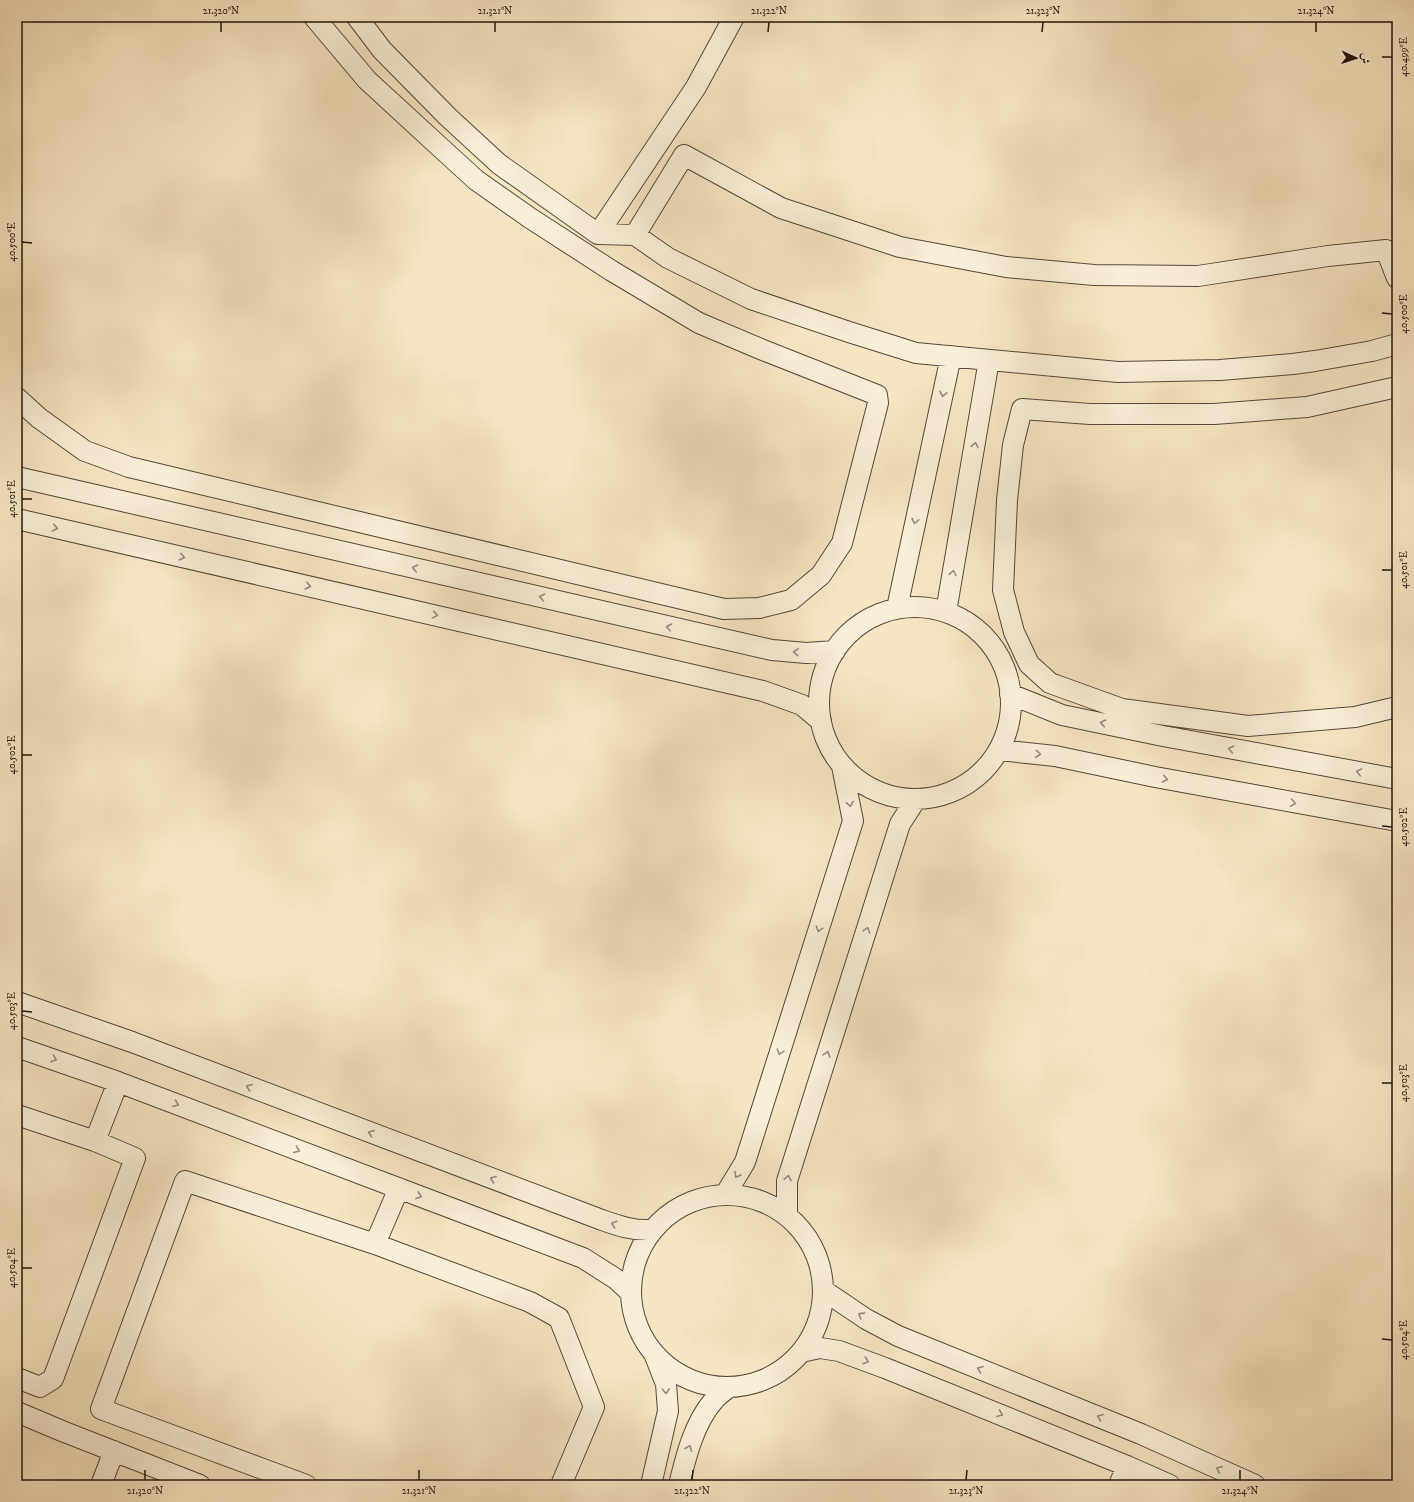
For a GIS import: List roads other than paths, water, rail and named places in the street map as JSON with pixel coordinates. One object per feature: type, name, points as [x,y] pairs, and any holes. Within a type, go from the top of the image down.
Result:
[{"type":"lane","points":[[17,398],[39,418],[85,451],[129,467],[724,609],[759,608],[791,600],[821,575],[842,543],[878,403],[877,395],[699,323],[612,271],[530,218],[476,180],[435,143],[368,80],[314,17]]},
{"type":"lane","points":[[358,17],[382,50],[448,117],[499,164],[598,234],[635,235],[668,258],[751,299],[839,329],[916,352],[1118,372],[1220,370],[1315,361],[1372,351],[1397,344]]},
{"type":"lane","points":[[598,234],[696,87],[734,17]]},
{"type":"lane","points":[[635,235],[684,155],[781,208],[900,247],[1006,267],[1094,275],[1198,276],[1328,256],[1386,250],[1397,278]]},
{"type":"lane","points":[[897,608],[951,356]]},
{"type":"lane","points":[[946,612],[989,360]]},
{"type":"lane","points":[[1397,387],[1307,407],[1214,414],[1090,414],[1022,409],[1013,445],[1007,500],[1003,590],[1014,632],[1029,664],[1050,683],[1122,709],[1248,726],[1354,717],[1397,707]]},
{"type":"lane","points":[[17,477],[772,650],[806,653],[835,651]]},
{"type":"lane","points":[[17,519],[763,691],[802,705],[821,721]]},
{"type":"lane","points":[[914,606],[930,607],[946,612],[966,621],[988,639],[1005,668],[1010,694],[1010,718],[1006,734],[999,750],[989,764],[982,772],[964,786],[933,798],[900,798],[884,794],[864,784],[842,766],[833,752],[821,721],[819,704],[820,687],[824,671],[841,642],[852,630],[881,612],[914,606]]},
{"type":"lane","points":[[1010,694],[1062,715],[1171,738],[1397,779]]},
{"type":"lane","points":[[999,750],[1055,756],[1155,777],[1397,821]]},
{"type":"lane","points":[[725,1195],[745,1162],[853,821],[842,766]]},
{"type":"lane","points":[[788,1216],[787,1180],[900,824],[916,799]]},
{"type":"lane","points":[[17,1002],[132,1042],[602,1220],[640,1231],[652,1230]]},
{"type":"lane","points":[[17,1046],[118,1082],[583,1258],[616,1278],[631,1293]]},
{"type":"lane","points":[[95,1142],[118,1082]]},
{"type":"lane","points":[[17,1115],[95,1142],[135,1158],[53,1379],[40,1387],[17,1378]]},
{"type":"lane","points":[[306,1485],[101,1409],[185,1181],[376,1244],[530,1302],[559,1318],[594,1407],[561,1485]]},
{"type":"lane","points":[[376,1244],[400,1188]]},
{"type":"lane","points":[[709,1196],[742,1196],[758,1200],[774,1207],[788,1216],[800,1228],[817,1257],[823,1290],[822,1307],[818,1323],[811,1338],[801,1352],[790,1364],[766,1379],[745,1386],[728,1388],[712,1387],[695,1382],[680,1376],[666,1366],[644,1341],[637,1326],[631,1293],[632,1276],[636,1260],[643,1244],[652,1230],[664,1218],[683,1206],[709,1196]]},
{"type":"lane","points":[[823,1290],[866,1319],[898,1336],[1141,1434],[1255,1485]]},
{"type":"lane","points":[[801,1352],[820,1348],[839,1352],[892,1371],[1127,1466],[1170,1485]]},
{"type":"lane","points":[[652,1485],[668,1411],[666,1384],[654,1354]]},
{"type":"lane","points":[[679,1485],[686,1456],[703,1416],[715,1398],[728,1388]]},
{"type":"lane","points":[[17,1412],[114,1452],[200,1485]]},
{"type":"lane","points":[[101,1485],[114,1452]]},
{"type":"lane","points":[[1119,1485],[1127,1466]]}]
